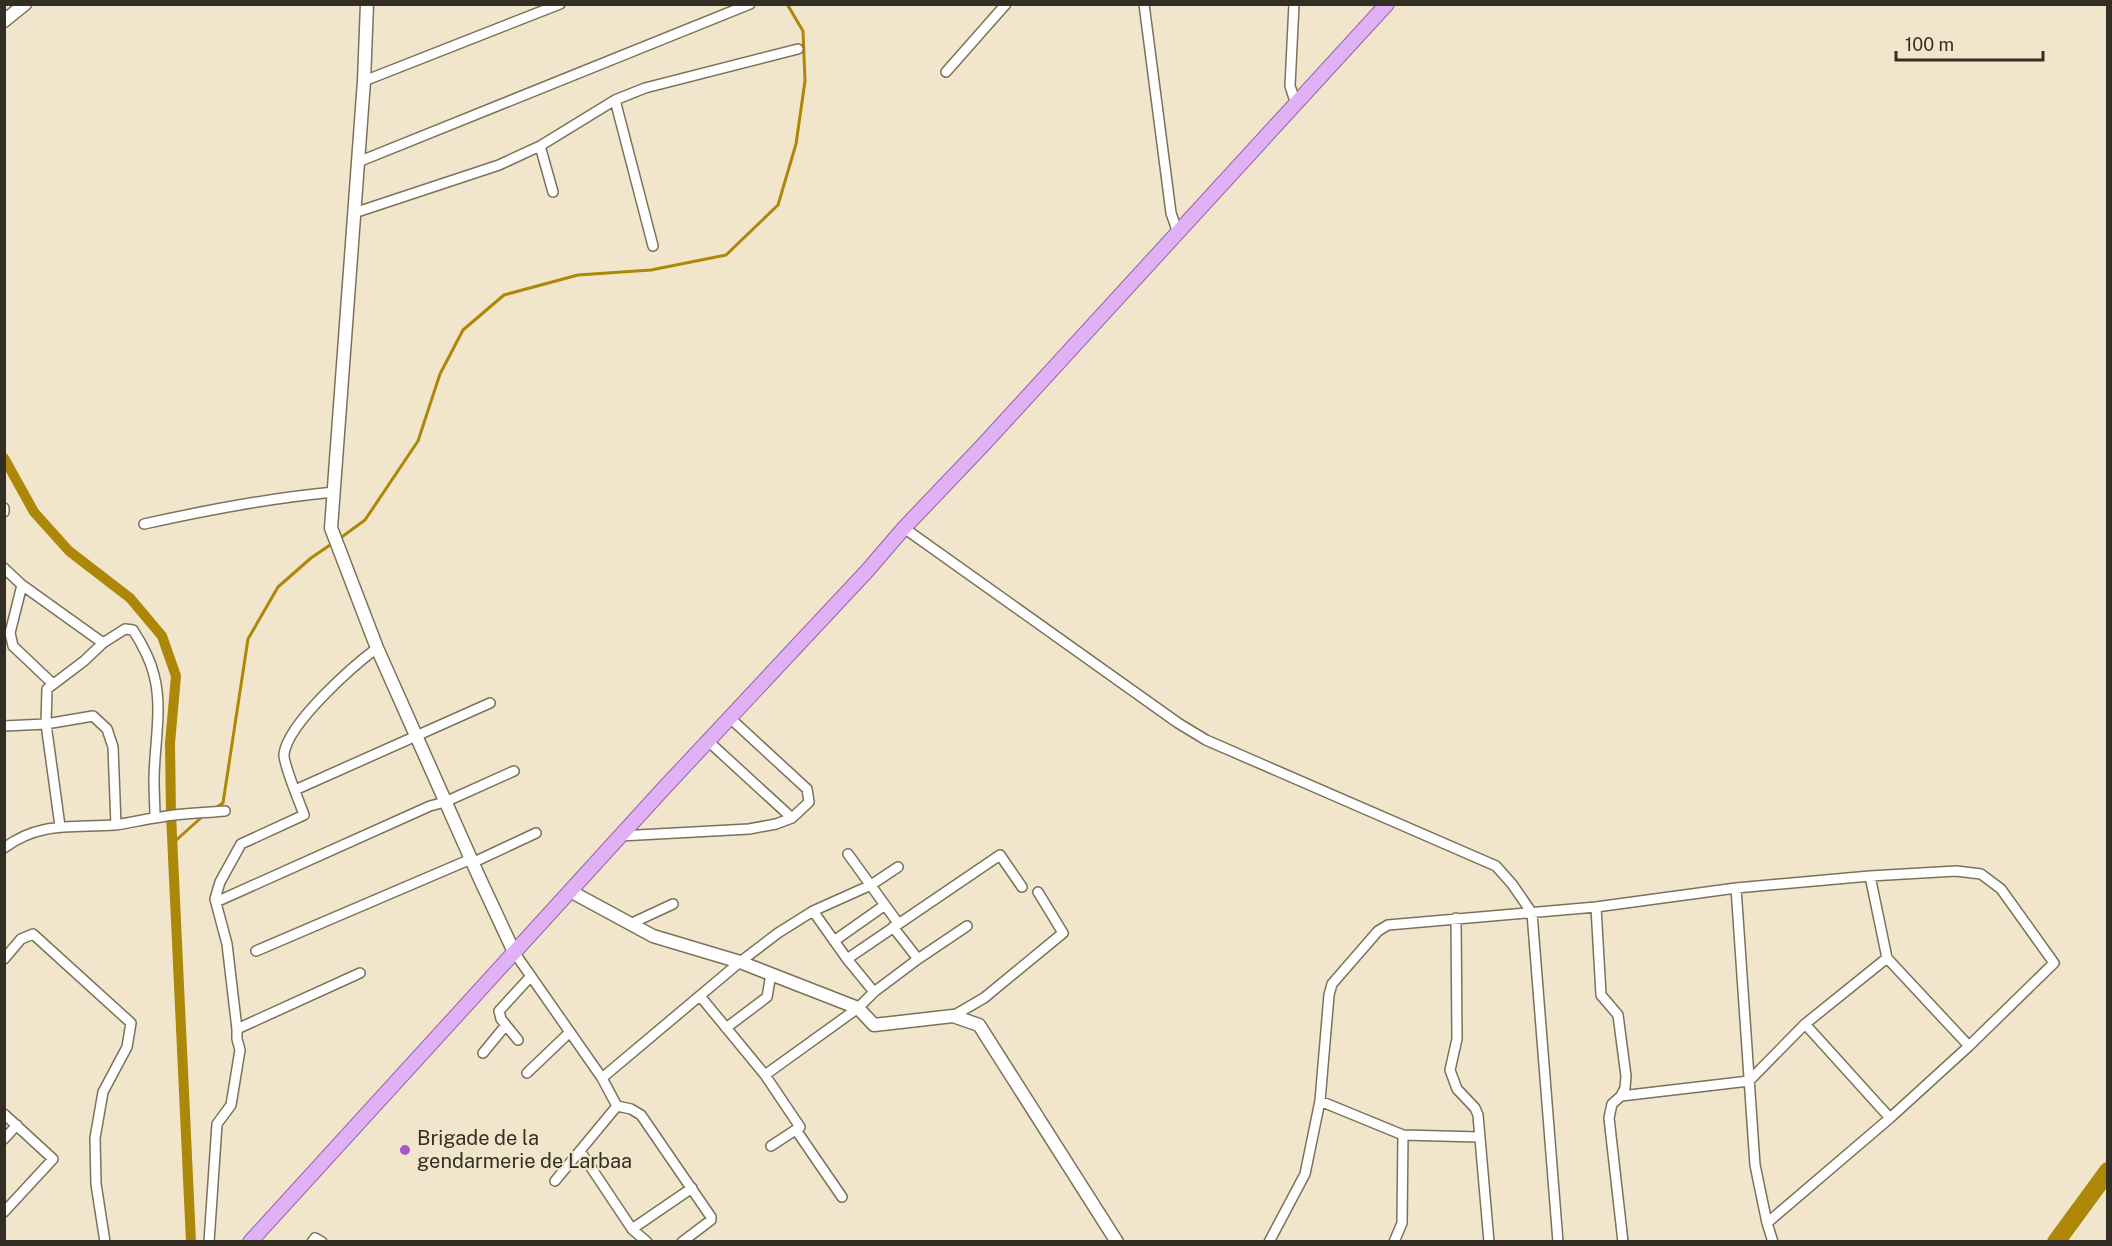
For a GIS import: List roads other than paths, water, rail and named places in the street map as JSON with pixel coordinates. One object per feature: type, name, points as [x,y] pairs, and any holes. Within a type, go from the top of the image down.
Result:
[{"type":"main road","points":[[250,1242],[620,836],[867,571],[1387,4]]},
{"type":"street","points":[[7,20],[9,4]]},
{"type":"street","points":[[7,20],[25,4]]},
{"type":"street","points":[[364,81],[560,4]]},
{"type":"street","points":[[358,162],[750,4]]},
{"type":"street","points":[[946,72],[1006,4]]},
{"type":"street","points":[[1144,4],[1171,213],[1178,233]]},
{"type":"street","points":[[1294,4],[1290,86],[1296,104]]},
{"type":"street","points":[[370,6],[332,528],[378,648],[471,861],[514,952],[602,1078],[617,1107]]},
{"type":"street","points":[[354,213],[499,165],[540,146],[615,100],[645,88],[798,49]]},
{"type":"street","points":[[615,100],[653,246]]},
{"type":"street","points":[[540,146],[554,192]]},
{"type":"street","points":[[144,524],[219,507],[288,496],[334,492]]},
{"type":"street","points":[[904,528],[1178,723],[1206,740],[1496,866],[1532,913],[1558,1242]]},
{"type":"street","points":[[4,568],[22,585],[103,643]]},
{"type":"street","points":[[22,585],[10,633],[13,646],[53,684]]},
{"type":"street","points":[[60,826],[46,724],[46,688],[103,643],[125,629],[133,630],[149,657],[155,677],[158,696],[154,781],[159,817]]},
{"type":"street","points":[[209,1242],[217,1124],[231,1105],[240,1050],[226,944],[216,902],[220,882],[241,844],[304,815],[283,756],[288,738],[302,719],[362,659],[378,648]]},
{"type":"street","points":[[295,790],[490,703]]},
{"type":"street","points":[[4,726],[46,724],[93,716],[107,729],[113,747],[116,825]]},
{"type":"street","points":[[620,836],[749,829],[776,824],[792,818],[809,802],[807,789],[730,718]]},
{"type":"street","points":[[708,741],[792,818]]},
{"type":"street","points":[[216,902],[514,771]]},
{"type":"street","points":[[4,848],[38,829],[60,826],[116,825],[159,817],[225,811]]},
{"type":"street","points":[[256,951],[536,833]]},
{"type":"street","points":[[848,854],[885,905],[918,959]]},
{"type":"street","points":[[847,959],[1000,855],[1022,887]]},
{"type":"street","points":[[602,1078],[778,933],[813,911],[871,885],[898,867]]},
{"type":"street","points":[[1269,1242],[1305,1174],[1320,1101],[1329,995],[1335,978],[1378,932],[1388,925],[1596,907],[1736,888],[1870,876],[1956,871],[1981,874],[2001,889],[2054,963],[1969,1046],[1890,1118],[1767,1223]]},
{"type":"street","points":[[1870,876],[1887,958],[1969,1046]]},
{"type":"street","points":[[1736,888],[1744,976],[1755,1165],[1773,1242]]},
{"type":"street","points":[[570,891],[653,936],[740,962],[858,1008],[874,1025],[953,1016],[984,998],[1063,933],[1038,892]]},
{"type":"street","points":[[630,924],[673,904]]},
{"type":"street","points":[[834,941],[885,905]]},
{"type":"street","points":[[1596,907],[1601,995],[1618,1015],[1626,1093]]},
{"type":"street","points":[[813,911],[874,992]]},
{"type":"street","points":[[1456,918],[1457,1039],[1450,1071],[1457,1089],[1475,1108],[1478,1115],[1489,1242]]},
{"type":"street","points":[[765,1076],[858,1008],[874,992],[918,959],[968,926]]},
{"type":"street","points":[[4,959],[21,939],[33,934],[131,1023],[128,1047],[103,1092],[95,1138],[96,1185],[105,1242]]},
{"type":"street","points":[[1623,1242],[1609,1118],[1612,1104],[1626,1093],[1749,1081],[1805,1024],[1887,958]]},
{"type":"street","points":[[237,1029],[360,973]]},
{"type":"street","points":[[726,1028],[767,997],[771,974]]},
{"type":"street","points":[[518,1040],[501,1019],[499,1011],[531,976]]},
{"type":"street","points":[[700,996],[765,1076],[800,1127],[771,1146]]},
{"type":"street","points":[[953,1016],[978,1025],[1117,1242]]},
{"type":"street","points":[[1805,1024],[1890,1118]]},
{"type":"street","points":[[483,1053],[506,1025]]},
{"type":"street","points":[[527,1073],[570,1032]]},
{"type":"street","points":[[1320,1101],[1403,1135],[1479,1137]]},
{"type":"street","points":[[555,1181],[617,1107]]},
{"type":"street","points":[[617,1107],[631,1108],[641,1115],[709,1213],[711,1221],[682,1242]]},
{"type":"street","points":[[4,1114],[52,1159],[4,1212]]},
{"type":"street","points":[[4,1139],[17,1125]]},
{"type":"street","points":[[796,1130],[842,1197]]},
{"type":"street","points":[[1394,1242],[1402,1222],[1403,1135]]},
{"type":"street","points":[[580,1151],[632,1229],[646,1242]]},
{"type":"street","points":[[632,1229],[692,1188]]},
{"type":"street","points":[[312,1242],[315,1238],[322,1242]]},
{"type":"waterway","points":[[339,539],[365,520],[418,441],[440,374],[463,330],[504,295],[578,275],[651,270],[726,255],[778,205],[796,144],[805,81],[803,31],[787,4]]},
{"type":"waterway","points":[[4,458],[34,512],[69,551],[130,598],[162,636],[176,676],[170,743],[171,814],[191,1242]]},
{"type":"waterway","points":[[214,809],[223,803],[248,639],[278,587],[311,558],[333,543]]},
{"type":"waterway","points":[[173,843],[203,816]]},
{"type":"waterway","points":[[2056,1242],[2108,1171]]},
{"type":"place","name":"Brigade de la gendarmerie de Larbaa","points":[[405,1150]]}]
